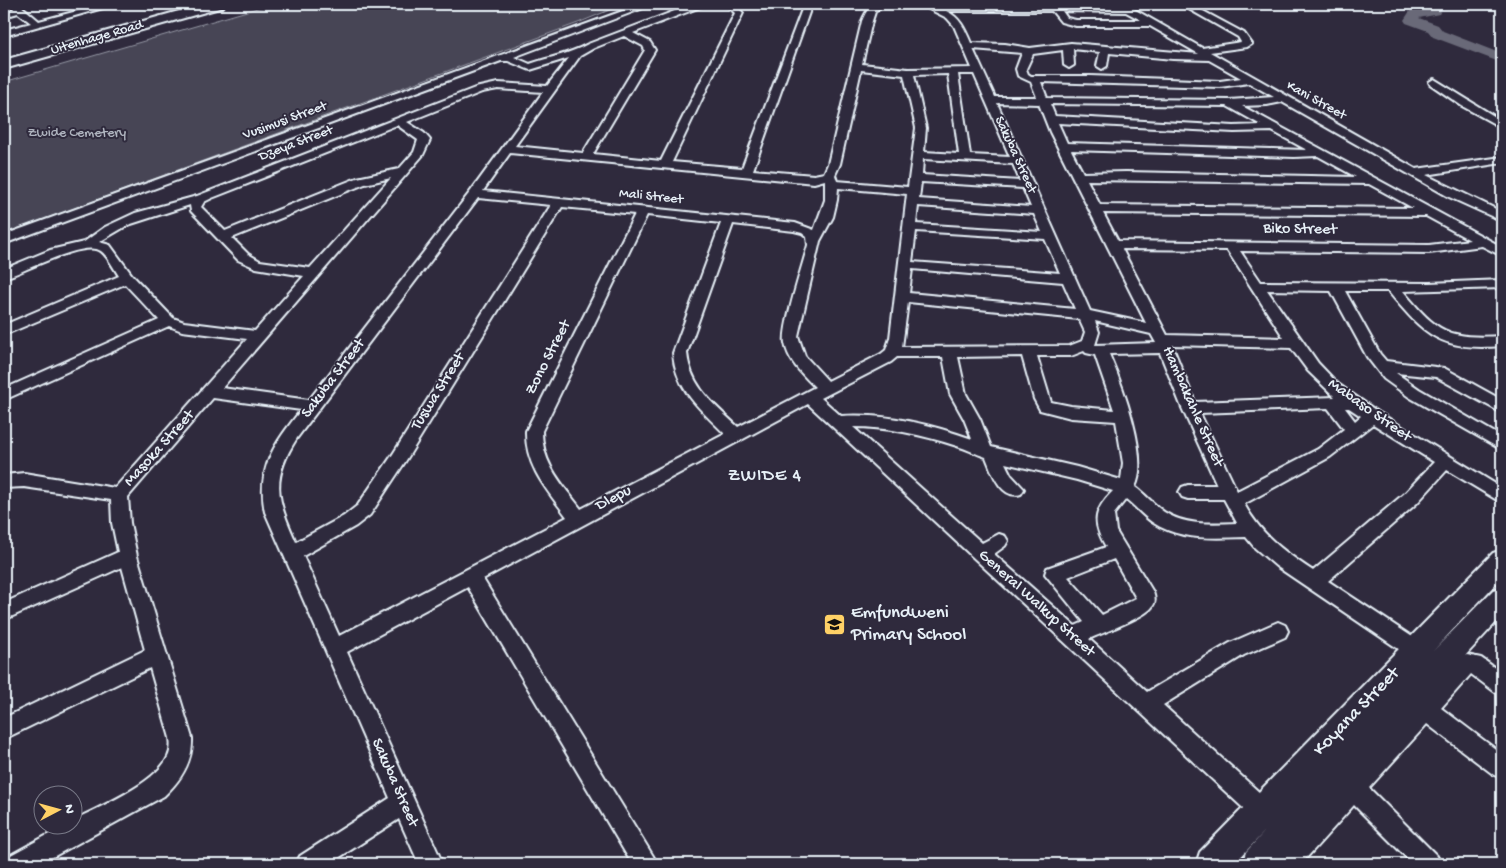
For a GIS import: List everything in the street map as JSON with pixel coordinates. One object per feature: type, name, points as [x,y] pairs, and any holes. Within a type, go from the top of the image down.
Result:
[{"type":"main road","name":"Uitenhage Road","points":[[4,55],[186,4]]},
{"type":"main road","name":"Uitenhage Road","points":[[4,65],[218,4]]},
{"type":"main road","name":"Koyana Street","points":[[1212,864],[1502,560]]},
{"type":"main road","name":"Koyana Street","points":[[1258,864],[1344,764],[1502,598]]},
{"type":"street","points":[[4,33],[113,4]]},
{"type":"street","name":"Vusimusi Street","points":[[4,239],[505,58],[618,14],[650,4]]},
{"type":"street","points":[[654,4],[676,13]]},
{"type":"street","name":"Sakuba Street","points":[[431,864],[292,553],[272,502],[270,489],[274,463],[314,406],[475,194],[550,89],[578,54],[591,46],[700,4]]},
{"type":"street","points":[[665,165],[739,13],[736,7],[730,4]]},
{"type":"street","points":[[746,173],[808,4]]},
{"type":"street","name":"General Walkup Street","points":[[880,4],[871,11],[831,179],[825,223],[814,242],[791,336],[794,351],[836,422],[1263,811]]},
{"type":"street","name":"Sakuba Street","points":[[923,4],[936,8],[956,20],[1088,319]]},
{"type":"street","points":[[968,46],[1030,51],[1068,46],[1105,48],[1146,58],[1206,54],[1247,44],[1241,36],[1184,4]]},
{"type":"street","points":[[936,8],[1022,12],[1123,6]]},
{"type":"street","name":"Kani Street","points":[[1123,6],[1282,99],[1414,173],[1502,216]]},
{"type":"street","points":[[4,14],[17,7],[38,24]]},
{"type":"street","points":[[1056,10],[1064,20],[1076,24],[1150,23]]},
{"type":"street","points":[[586,157],[650,50],[647,44],[625,33]]},
{"type":"street","points":[[1068,46],[1069,65]]},
{"type":"street","points":[[1102,66],[1105,48]]},
{"type":"street","points":[[1030,51],[1026,54],[1020,69],[1023,76],[1033,80],[1090,79],[1186,84],[1231,83],[1249,80]]},
{"type":"street","points":[[488,87],[530,67],[559,57],[578,54]]},
{"type":"street","points":[[1173,56],[1186,84]]},
{"type":"street","points":[[505,58],[530,67]]},
{"type":"street","points":[[858,68],[908,72],[977,71]]},
{"type":"street","points":[[908,72],[921,128],[897,338],[893,352],[950,353],[1100,350],[1162,339],[1295,343]]},
{"type":"street","points":[[953,72],[965,158]]},
{"type":"street","name":"Hambakahle Street","points":[[1033,80],[1063,146],[1162,339],[1190,408],[1250,530],[1272,552],[1416,650]]},
{"type":"street","points":[[1434,82],[1502,125]]},
{"type":"street","name":"Dzeya Street","points":[[4,274],[84,245],[117,226],[181,203],[200,199],[488,87],[550,89]]},
{"type":"street","points":[[990,100],[1043,99],[1229,103],[1267,102],[1282,99]]},
{"type":"street","points":[[1229,103],[1502,252]]},
{"type":"street","points":[[1050,118],[1234,129],[1272,128]]},
{"type":"street","name":"Masoka Street","points":[[17,864],[156,788],[176,766],[182,747],[181,738],[128,556],[121,523],[119,495],[418,153],[424,140],[398,121]]},
{"type":"street","points":[[1063,146],[1294,154],[1317,152]]},
{"type":"street","points":[[506,149],[746,173],[831,179],[913,197],[1040,211]]},
{"type":"street","points":[[918,156],[1018,161]]},
{"type":"street","points":[[1414,173],[1502,160]]},
{"type":"street","points":[[225,236],[361,181],[401,172]]},
{"type":"street","points":[[1079,177],[1126,176],[1370,181]]},
{"type":"street","points":[[915,178],[1029,185]]},
{"type":"street","name":"Mali Street","points":[[475,194],[802,229],[809,232],[814,242]]},
{"type":"street","points":[[200,199],[195,208],[225,236],[243,257],[256,264],[314,273]]},
{"type":"street","name":"Tuswa Street","points":[[292,553],[350,521],[364,510],[399,458],[558,202]]},
{"type":"street","points":[[1096,209],[1426,212]]},
{"type":"street","name":"Zono Street","points":[[578,518],[537,462],[533,442],[534,431],[643,212]]},
{"type":"street","points":[[728,220],[680,352],[679,364],[687,382],[736,435]]},
{"type":"street","points":[[909,227],[1051,236]]},
{"type":"street","name":"Biko Street","points":[[1114,244],[1429,249],[1484,242]]},
{"type":"street","points":[[84,245],[105,248],[127,278],[168,322],[182,326],[259,336]]},
{"type":"street","name":"Mabaso Street","points":[[1231,247],[1295,343],[1323,379],[1350,402],[1502,496]]},
{"type":"street","points":[[906,265],[1069,278]]},
{"type":"street","points":[[4,330],[127,278]]},
{"type":"street","points":[[1257,286],[1502,284]]},
{"type":"street","points":[[1335,285],[1381,366],[1399,383],[1414,393],[1502,444]]},
{"type":"street","points":[[1391,286],[1426,324],[1445,338],[1470,343],[1502,341]]},
{"type":"street","points":[[902,297],[1088,319],[1162,339]]},
{"type":"street","points":[[1071,351],[1083,347],[1090,341],[1092,332],[1088,319]]},
{"type":"street","points":[[4,395],[168,322]]},
{"type":"street","points":[[1072,637],[1139,607],[1145,602],[1144,593],[1107,532],[1104,515],[1109,505],[1121,496],[1132,470],[1117,389],[1100,350]]},
{"type":"street","name":"Dlepu","points":[[335,648],[578,518],[886,358],[893,352]]},
{"type":"street","points":[[1028,352],[1042,399],[1046,406],[1071,412],[1123,416]]},
{"type":"street","points":[[950,353],[958,394],[1004,479],[1015,489]]},
{"type":"street","points":[[1381,366],[1439,372],[1502,407]]},
{"type":"street","points":[[211,392],[314,406]]},
{"type":"street","points":[[1333,402],[1353,430]]},
{"type":"street","points":[[1190,408],[1350,402]]},
{"type":"street","points":[[1188,492],[1232,496],[1324,453],[1372,416]]},
{"type":"street","points":[[836,422],[860,420],[900,424],[989,452],[1125,489],[1157,516],[1178,528],[1250,530]]},
{"type":"street","points":[[1314,582],[1410,498],[1445,461]]},
{"type":"street","points":[[4,481],[24,480],[119,495]]},
{"type":"street","points":[[980,553],[999,542]]},
{"type":"street","points":[[1098,624],[1048,568],[1118,550]]},
{"type":"street","points":[[4,612],[128,556]]},
{"type":"street","points":[[471,576],[645,864]]},
{"type":"street","points":[[1146,704],[1237,649],[1278,631]]},
{"type":"street","points":[[4,729],[156,655]]},
{"type":"street","points":[[1286,864],[1468,663],[1502,685]]},
{"type":"street","points":[[1426,710],[1502,767]]},
{"type":"street","points":[[1353,788],[1429,864]]},
{"type":"street","points":[[308,864],[403,803]]},
{"type":"green space","name":"Zwide Cemetery","points":[[271,4],[624,4],[578,23],[4,234],[4,82]]},
{"type":"waterway","points":[[1431,4],[1434,11],[1415,14],[1411,20],[1433,28],[1438,34],[1502,59]]},
{"type":"place","name":"Emfundweni Primary School","points":[[835,624]]},
{"type":"district","name":"ZWIDE 4","points":[[765,476]]}]
